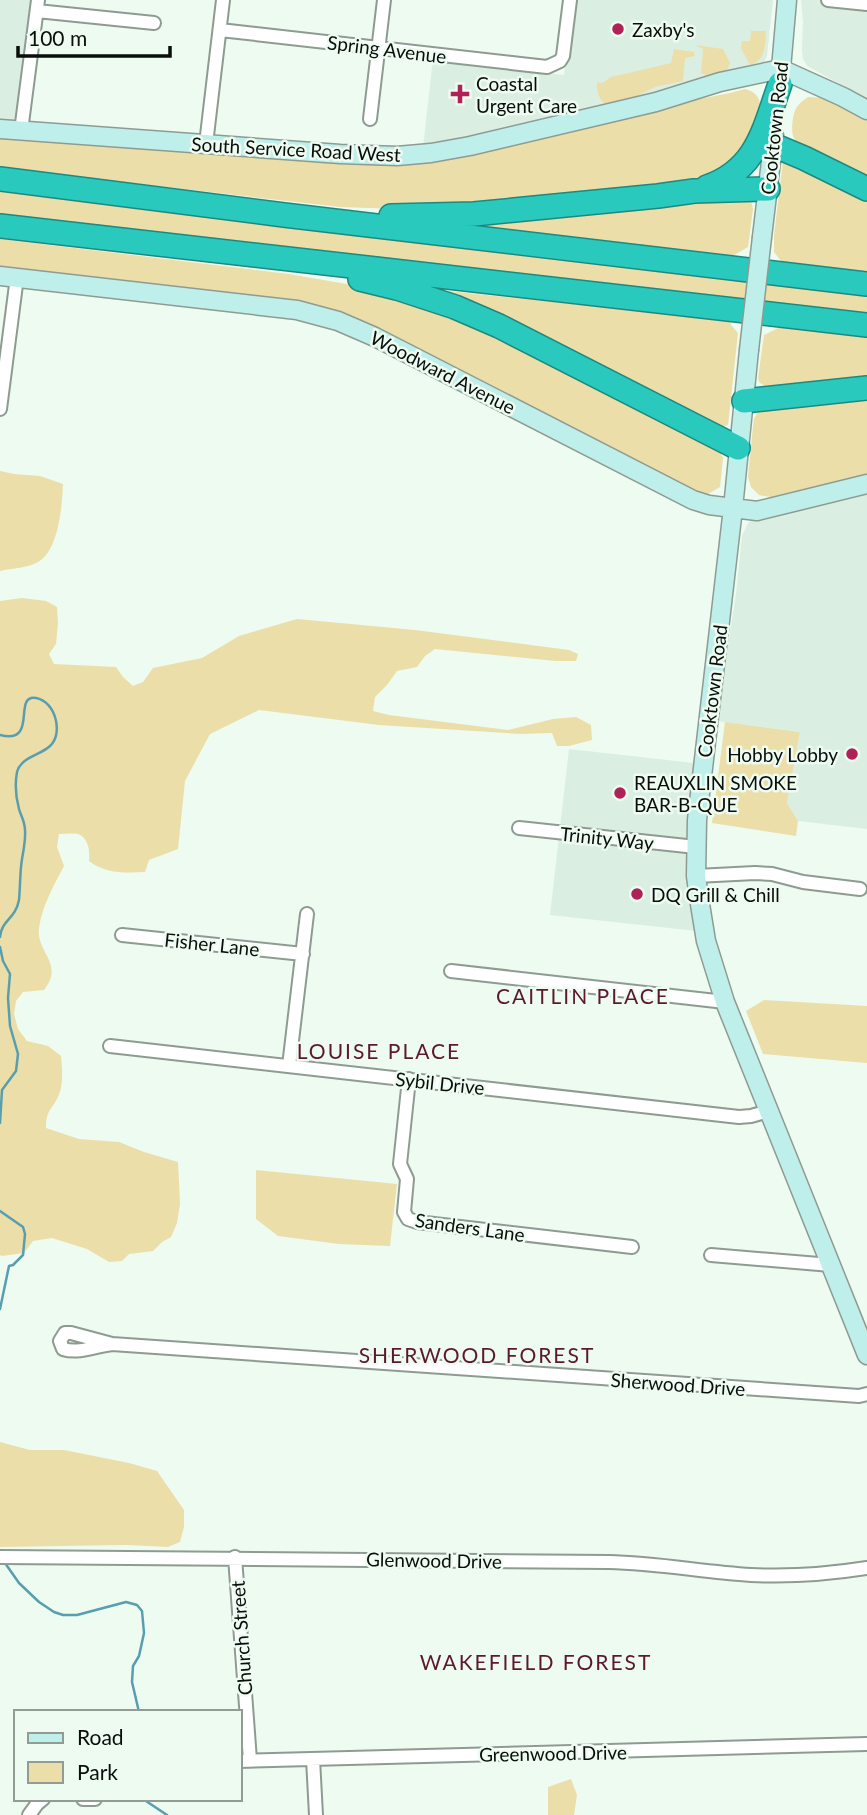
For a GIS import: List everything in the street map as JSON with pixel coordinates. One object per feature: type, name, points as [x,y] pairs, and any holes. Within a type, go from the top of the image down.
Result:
[{"type":"highway","points":[[694,191],[721,182],[746,163],[757,146],[781,77]]},
{"type":"highway","points":[[773,145],[867,189]]},
{"type":"highway","points":[[0,179],[867,284]]},
{"type":"highway","points":[[284,215],[474,214],[694,191],[768,189]]},
{"type":"highway","points":[[0,226],[867,325]]},
{"type":"highway","points":[[237,253],[344,274],[455,307],[499,326],[738,449]]},
{"type":"highway","points":[[744,401],[867,388]]},
{"type":"main road","name":"Cooktown Road","points":[[787,0],[781,77],[702,768],[696,876],[704,935],[725,1002],[867,1355]]},
{"type":"main road","points":[[781,77],[843,97],[867,110]]},
{"type":"main road","name":"South Service Road West","points":[[0,129],[340,155],[397,156],[470,146],[656,102],[720,82],[781,77]]},
{"type":"main road","name":"Woodward Avenue","points":[[9,276],[298,310],[338,321],[375,337],[693,500],[709,505],[757,511],[867,484]]},
{"type":"street","points":[[206,144],[223,0]]},
{"type":"street","points":[[370,119],[384,0]]},
{"type":"street","name":"Spring Avenue","points":[[220,30],[537,67],[559,61],[565,48],[570,0]]},
{"type":"street","points":[[828,0],[867,4]]},
{"type":"street","points":[[21,131],[37,5],[154,23]]},
{"type":"street","points":[[0,409],[9,276]]},
{"type":"street","name":"Trinity Way","points":[[519,828],[696,847]]},
{"type":"street","points":[[696,876],[772,874],[803,882],[860,889]]},
{"type":"street","points":[[289,1066],[307,914]]},
{"type":"street","name":"Fisher Lane","points":[[122,935],[303,954]]},
{"type":"street","points":[[451,971],[725,1002]]},
{"type":"street","name":"Sybil Drive","points":[[110,1046],[738,1117],[769,1111]]},
{"type":"street","name":"Sanders Lane","points":[[409,1079],[400,1164],[407,1179],[404,1212],[408,1219],[632,1247]]},
{"type":"street","points":[[711,1255],[831,1265]]},
{"type":"street","name":"Sherwood Drive","points":[[112,1344],[859,1396],[867,1394]]},
{"type":"street","name":"Glenwood Drive","points":[[0,1557],[235,1557],[635,1563],[738,1574],[791,1576],[867,1568]]},
{"type":"street","name":"Church Street","points":[[235,1557],[245,1761]]},
{"type":"street","name":"Greenwood Drive","points":[[245,1761],[867,1744]]},
{"type":"street","points":[[313,1759],[316,1815]]},
{"type":"street","points":[[29,1815],[41,1801]]},
{"type":"shaded area","points":[[0,0],[33,0],[19,114],[12,122],[0,124]]},
{"type":"shaded area","points":[[573,0],[773,0],[767,56],[763,64],[753,70],[510,132],[423,147],[433,59],[564,75]]},
{"type":"shaded area","points":[[801,0],[867,0],[867,99],[807,66],[802,50]]},
{"type":"shaded area","points":[[867,489],[867,829],[798,821],[787,803],[800,732],[716,721],[736,594],[742,536],[748,523],[754,518]]},
{"type":"shaded area","points":[[569,749],[694,763],[688,820],[687,866],[696,931],[550,915]]},
{"type":"green space","points":[[751,31],[766,31],[762,56],[750,65],[741,48],[742,41],[750,41]]},
{"type":"green space","points":[[695,45],[723,49],[730,63],[727,70],[707,76],[701,73],[703,49]]},
{"type":"green space","points":[[674,49],[694,52],[695,56],[685,58],[683,81],[655,87],[609,107],[601,99],[597,82],[602,83],[611,77],[671,63]]},
{"type":"green space","points":[[745,89],[755,94],[760,102],[760,112],[753,135],[737,166],[689,183],[462,207],[397,209],[340,207],[0,168],[0,135],[376,162]]},
{"type":"green space","points":[[808,97],[825,98],[867,117],[867,181],[818,156],[795,140],[792,129],[794,114]]},
{"type":"green space","points":[[783,161],[867,194],[867,274],[781,264],[774,252],[774,235]]},
{"type":"green space","points":[[0,191],[867,292],[867,319],[0,216]]},
{"type":"green space","points":[[751,200],[753,209],[748,247],[729,258],[449,226],[653,201]]},
{"type":"green space","points":[[0,239],[289,274],[375,289],[451,313],[718,448],[723,458],[720,487],[708,494],[699,495],[363,327],[0,270]]},
{"type":"green space","points":[[428,289],[730,320],[738,333],[728,425],[721,427]]},
{"type":"green space","points":[[782,326],[867,336],[867,384],[770,390],[759,382],[758,378],[764,335]]},
{"type":"green space","points":[[867,395],[867,480],[781,499],[759,495],[751,487],[748,477],[753,426],[759,410]]},
{"type":"green space","points":[[0,471],[40,476],[63,484],[58,527],[51,548],[38,562],[30,566],[0,571]]},
{"type":"green space","points":[[22,598],[46,601],[57,607],[56,644],[49,654],[54,664],[116,667],[133,686],[143,682],[153,668],[202,658],[239,636],[297,619],[415,630],[569,650],[578,654],[576,661],[435,649],[425,656],[417,667],[397,671],[375,697],[373,711],[508,730],[553,719],[576,717],[591,725],[592,740],[557,746],[552,733],[520,734],[379,725],[259,710],[210,734],[185,781],[178,849],[149,860],[145,872],[123,872],[95,865],[89,861],[88,846],[82,836],[59,834],[57,847],[64,866],[52,888],[39,928],[41,944],[51,965],[50,981],[44,990],[23,992],[16,1001],[14,1014],[18,1029],[27,1041],[48,1046],[61,1056],[61,1087],[48,1114],[46,1128],[79,1139],[119,1142],[178,1162],[180,1204],[177,1223],[171,1237],[153,1251],[129,1254],[122,1261],[109,1262],[87,1249],[52,1238],[33,1241],[24,1253],[0,1255],[0,601]]},
{"type":"green space","points":[[725,722],[800,732],[787,803],[798,821],[796,836],[712,823]]},
{"type":"green space","points":[[764,1000],[867,1006],[867,1063],[763,1054],[746,1011]]},
{"type":"green space","points":[[256,1170],[397,1184],[390,1246],[339,1244],[278,1236],[256,1219]]},
{"type":"green space","points":[[0,1442],[30,1450],[64,1450],[157,1471],[184,1510],[184,1527],[180,1542],[168,1547],[0,1547]]},
{"type":"green space","points":[[571,1779],[577,1795],[574,1815],[548,1815],[548,1787]]},
{"type":"waterway","points":[[0,735],[12,736],[19,733],[29,699],[43,700],[52,711],[57,726],[50,746],[23,763],[17,772],[17,795],[25,835],[19,900],[15,912],[3,926],[0,937]]},
{"type":"waterway","points":[[0,947],[10,974],[10,1026],[18,1054],[16,1071],[2,1090],[0,1123]]},
{"type":"waterway","points":[[0,1211],[23,1227],[25,1234],[23,1255],[9,1266],[0,1309]]},
{"type":"waterway","points":[[5,1563],[19,1583],[39,1602],[63,1615],[77,1615],[126,1602],[137,1605],[142,1611],[144,1633],[139,1656],[133,1666],[132,1682],[139,1710]]},
{"type":"waterway","points":[[146,1801],[167,1815]]},
{"type":"place","name":"Zaxby's","points":[[618,29]]},
{"type":"place","name":"Coastal Urgent Care","points":[[460,94]]},
{"type":"place","name":"Hobby Lobby","points":[[852,754]]},
{"type":"place","name":"REAUXLIN SMOKE BAR-B-QUE","points":[[620,793]]},
{"type":"place","name":"DQ Grill & Chill","points":[[637,894]]},
{"type":"district","name":"CAITLIN PLACE","points":[[583,995]]},
{"type":"district","name":"LOUISE PLACE","points":[[379,1050]]},
{"type":"district","name":"SHERWOOD FOREST","points":[[477,1354]]},
{"type":"district","name":"WAKEFIELD FOREST","points":[[536,1661]]}]
